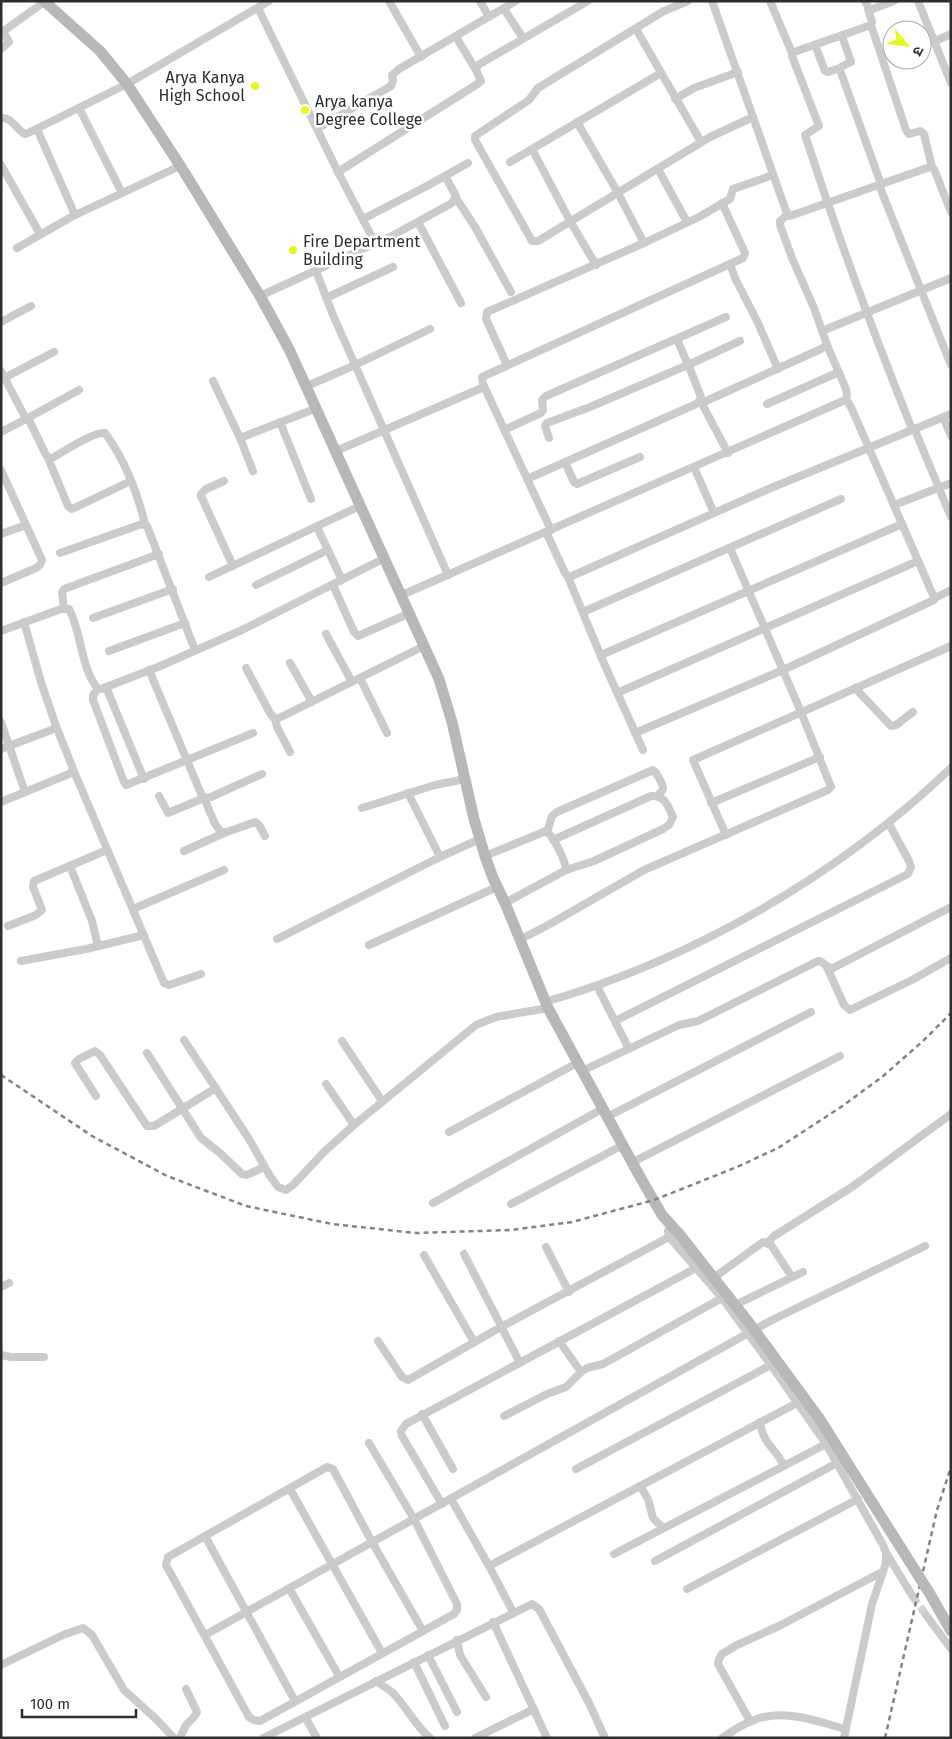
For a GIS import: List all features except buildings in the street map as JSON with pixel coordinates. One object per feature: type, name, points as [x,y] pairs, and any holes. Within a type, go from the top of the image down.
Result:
[{"type":"main road","points":[[44,1],[100,51],[127,84],[260,296],[289,349],[439,680],[452,722],[480,839],[486,856],[546,1005],[579,1067],[662,1215],[671,1225],[674,1236],[750,1324],[819,1418],[925,1586],[951,1631]]},
{"type":"street","points":[[1,49],[9,42],[2,31],[44,1]]},
{"type":"street","points":[[1,118],[5,117],[10,120],[24,134],[37,129],[127,84],[269,1]]},
{"type":"street","points":[[388,1],[421,57]]},
{"type":"street","points":[[480,1],[489,17]]},
{"type":"street","points":[[318,128],[391,86],[393,74],[516,1]]},
{"type":"street","points":[[688,1],[664,11],[538,88],[529,100],[475,136],[475,140],[532,241],[538,241],[720,131],[753,117]]},
{"type":"street","points":[[712,1],[788,214]]},
{"type":"street","points":[[770,1],[792,53],[819,126],[805,135],[828,204],[866,312],[951,517]]},
{"type":"street","points":[[865,1],[872,22],[871,25],[906,130],[908,134],[920,131],[924,134],[932,167],[951,212]]},
{"type":"street","points":[[868,9],[894,1]]},
{"type":"street","points":[[918,1],[951,83]]},
{"type":"street","points":[[476,70],[478,65],[585,2]]},
{"type":"street","points":[[258,8],[338,172],[372,236],[372,243]]},
{"type":"street","points":[[504,9],[523,38]]},
{"type":"street","points":[[792,53],[871,25]]},
{"type":"street","points":[[636,29],[701,142]]},
{"type":"street","points":[[935,41],[951,34]]},
{"type":"street","points":[[815,45],[825,71],[828,72],[851,62],[842,36]]},
{"type":"street","points":[[338,172],[481,81],[456,37]]},
{"type":"street","points":[[840,68],[880,184],[951,364]]},
{"type":"street","points":[[675,99],[694,88],[738,72]]},
{"type":"street","points":[[510,162],[661,73]]},
{"type":"street","points":[[78,108],[122,193]]},
{"type":"street","points":[[577,122],[644,243]]},
{"type":"street","points":[[37,129],[75,215]]},
{"type":"street","points":[[532,149],[570,221],[596,265]]},
{"type":"street","points":[[363,219],[468,163]]},
{"type":"street","points":[[1,165],[40,234]]},
{"type":"street","points":[[17,248],[75,215],[180,166]]},
{"type":"street","points":[[788,214],[792,216],[932,167]]},
{"type":"street","points":[[658,169],[687,222]]},
{"type":"street","points":[[507,365],[486,319],[487,312],[644,243],[722,203],[731,197],[733,189],[773,175]]},
{"type":"street","points":[[445,176],[511,292]]},
{"type":"street","points":[[260,296],[372,243],[385,239],[452,203],[456,198]]},
{"type":"street","points":[[643,750],[617,694],[568,576],[565,573],[527,479],[484,387],[482,377],[743,258],[745,253],[722,203]]},
{"type":"street","points":[[402,595],[845,401],[847,395],[839,372],[780,225],[780,221],[788,214]]},
{"type":"street","points":[[418,222],[461,303]]},
{"type":"street","points":[[730,264],[778,369]]},
{"type":"street","points":[[326,298],[393,267]]},
{"type":"street","points":[[316,271],[355,365],[448,575]]},
{"type":"street","points":[[822,331],[951,278]]},
{"type":"street","points":[[1,322],[31,306]]},
{"type":"street","points":[[504,430],[541,413],[542,400],[546,396],[726,317]]},
{"type":"street","points":[[307,386],[430,329]]},
{"type":"street","points":[[677,339],[701,396],[700,402],[728,453]]},
{"type":"street","points":[[549,438],[545,426],[547,423],[590,407],[740,341]]},
{"type":"street","points":[[527,479],[778,369],[827,345]]},
{"type":"street","points":[[54,352],[3,374],[26,419],[31,422],[68,506],[72,509],[131,481]]},
{"type":"street","points":[[767,404],[839,372]]},
{"type":"street","points":[[213,381],[240,438],[253,471]]},
{"type":"street","points":[[336,451],[484,387]]},
{"type":"street","points":[[1,432],[79,390]]},
{"type":"street","points":[[845,401],[849,403],[935,598]]},
{"type":"street","points":[[240,438],[317,408]]},
{"type":"street","points":[[568,576],[947,415],[951,436]]},
{"type":"street","points":[[280,422],[311,499]]},
{"type":"street","points":[[48,458],[103,432],[107,435],[131,481],[145,524],[195,650]]},
{"type":"street","points":[[565,462],[574,482],[577,484],[640,457]]},
{"type":"street","points":[[694,467],[714,513]]},
{"type":"street","points":[[1,470],[5,485],[26,525],[42,563],[36,568],[1,582]]},
{"type":"street","points":[[224,481],[206,489],[201,496],[234,566]]},
{"type":"street","points":[[894,505],[951,483]]},
{"type":"street","points":[[583,612],[841,499]]},
{"type":"street","points":[[209,577],[360,506]]},
{"type":"street","points":[[60,553],[108,535],[145,524]]},
{"type":"street","points":[[601,655],[902,524]]},
{"type":"street","points":[[1,534],[26,525]]},
{"type":"street","points":[[317,526],[342,580]]},
{"type":"street","points":[[519,939],[550,924],[644,870],[828,790],[831,787],[801,712],[730,548]]},
{"type":"street","points":[[256,585],[328,550]]},
{"type":"street","points":[[144,779],[102,688],[88,670],[70,612],[64,608],[62,593],[67,588],[158,554]]},
{"type":"street","points":[[252,733],[128,785],[124,782],[93,700],[93,695],[102,688],[242,630],[383,559]]},
{"type":"street","points":[[617,694],[918,561]]},
{"type":"street","points":[[332,585],[354,632],[358,636],[410,613]]},
{"type":"street","points":[[93,618],[172,589]]},
{"type":"street","points":[[635,733],[783,670],[932,603],[935,598],[951,590]]},
{"type":"street","points":[[1,631],[64,608]]},
{"type":"street","points":[[24,622],[56,726],[165,984],[169,985],[201,974]]},
{"type":"street","points":[[109,651],[185,623]]},
{"type":"street","points":[[326,634],[387,733]]},
{"type":"street","points":[[276,721],[424,646]]},
{"type":"street","points":[[726,835],[692,760],[951,646]]},
{"type":"street","points":[[290,663],[312,702]]},
{"type":"street","points":[[246,668],[276,721],[277,727],[290,752]]},
{"type":"street","points":[[149,670],[200,794],[204,798],[215,824],[224,833]]},
{"type":"street","points":[[855,688],[892,726],[912,712]]},
{"type":"street","points":[[1,722],[26,792]]},
{"type":"street","points":[[1,749],[46,732],[56,726]]},
{"type":"street","points":[[711,804],[820,757]]},
{"type":"street","points":[[184,1040],[278,1187],[282,1190],[289,1189],[325,1151],[354,1125],[456,1040],[482,1022],[546,1005],[597,986],[665,958],[740,921],[788,894],[889,824],[951,768]]},
{"type":"street","points":[[1,802],[69,774],[73,769]]},
{"type":"street","points":[[547,832],[550,820],[557,812],[653,770],[657,773],[663,788],[662,792],[657,796]]},
{"type":"street","points":[[159,796],[168,813],[204,798],[211,797],[262,774]]},
{"type":"street","points":[[362,808],[408,793],[465,779]]},
{"type":"street","points":[[408,793],[440,857]]},
{"type":"street","points":[[505,903],[566,870],[594,861],[669,825],[673,817],[665,801],[657,796],[651,796],[553,840]]},
{"type":"street","points":[[184,851],[224,833],[255,822],[259,825],[265,836]]},
{"type":"street","points":[[615,1021],[908,874],[911,866],[889,824]]},
{"type":"street","points":[[486,856],[540,832],[547,832]]},
{"type":"street","points":[[547,832],[566,864],[566,870]]},
{"type":"street","points":[[277,939],[440,857],[480,839]]},
{"type":"street","points":[[8,926],[36,915],[42,910],[33,887],[34,881],[107,850]]},
{"type":"street","points":[[70,866],[92,921],[98,946]]},
{"type":"street","points":[[133,909],[224,870]]},
{"type":"street","points":[[369,945],[498,887]]},
{"type":"street","points":[[828,967],[833,968],[951,907]]},
{"type":"street","points":[[22,961],[144,935]]},
{"type":"street","points":[[449,1132],[579,1067],[629,1049],[679,1025],[698,1021],[818,961],[828,967],[844,1005],[850,1010],[912,980],[951,958]]},
{"type":"street","points":[[597,986],[629,1049]]},
{"type":"street","points":[[433,1203],[605,1113],[812,1012]]},
{"type":"street","points":[[342,1041],[382,1101]]},
{"type":"street","points":[[96,1096],[75,1063],[94,1051],[100,1055],[147,1126],[154,1126],[216,1088]]},
{"type":"street","points":[[147,1053],[201,1138],[242,1174],[247,1174],[264,1167]]},
{"type":"street","points":[[633,1162],[840,1056]]},
{"type":"street","points":[[326,1084],[354,1125]]},
{"type":"street","points":[[767,1243],[774,1236],[852,1188],[951,1114]]},
{"type":"street","points":[[511,1204],[623,1145]]},
{"type":"street","points":[[378,1341],[406,1380],[501,1327],[674,1236],[696,1268],[749,1334],[826,1444],[880,1538],[886,1553],[913,1597]]},
{"type":"street","points":[[708,1282],[763,1242],[771,1245],[792,1277]]},
{"type":"street","points":[[205,1635],[772,1320],[925,1246]]},
{"type":"street","points":[[546,1247],[569,1292]]},
{"type":"street","points":[[464,1254],[520,1363]]},
{"type":"street","points":[[424,1255],[474,1342]]},
{"type":"street","points":[[442,1504],[402,1436],[401,1431],[406,1424],[696,1268]]},
{"type":"street","points":[[729,1308],[802,1272]]},
{"type":"street","points":[[504,1416],[547,1394],[566,1387],[587,1368],[603,1364],[722,1298]]},
{"type":"street","points":[[559,1342],[581,1372]]},
{"type":"street","points":[[1,1355],[11,1357],[44,1357]]},
{"type":"street","points":[[576,1469],[771,1365]]},
{"type":"street","points":[[489,1566],[797,1402]]},
{"type":"street","points":[[422,1414],[453,1469]]},
{"type":"street","points":[[760,1422],[763,1437],[784,1466]]},
{"type":"street","points":[[369,1443],[414,1519],[457,1604],[457,1610],[454,1614],[423,1631],[295,1700],[260,1720],[254,1720],[249,1717],[166,1565],[168,1557],[327,1467],[334,1469],[372,1542],[423,1631]]},
{"type":"street","points":[[614,1554],[826,1444]]},
{"type":"street","points":[[655,1561],[837,1463]]},
{"type":"street","points":[[640,1486],[648,1499],[654,1518],[663,1528]]},
{"type":"street","points":[[290,1489],[382,1653]]},
{"type":"street","points":[[451,1499],[513,1612]]},
{"type":"street","points":[[687,1589],[858,1499]]},
{"type":"street","points":[[205,1536],[295,1700]]},
{"type":"street","points":[[844,1738],[872,1604],[886,1563],[886,1553]]},
{"type":"street","points":[[750,1722],[718,1664],[718,1659],[722,1654],[882,1572]]},
{"type":"street","points":[[289,1588],[339,1676]]},
{"type":"street","points":[[263,1738],[273,1736],[305,1717],[532,1604],[539,1609],[590,1703],[605,1738]]},
{"type":"street","points":[[926,1615],[951,1649]]},
{"type":"street","points":[[493,1622],[547,1738]]},
{"type":"street","points":[[1,1665],[63,1635],[83,1628],[92,1635],[124,1690],[174,1738]]},
{"type":"street","points":[[457,1640],[460,1654],[486,1697]]},
{"type":"street","points":[[428,1655],[457,1712]]},
{"type":"street","points":[[414,1662],[446,1726]]},
{"type":"street","points":[[376,1681],[396,1697],[430,1738]]},
{"type":"street","points":[[180,1738],[186,1725],[197,1712],[186,1690]]},
{"type":"street","points":[[475,1738],[534,1709]]},
{"type":"street","points":[[724,1737],[750,1722],[765,1717],[785,1716],[845,1729]]},
{"type":"street","points":[[305,1717],[317,1738]]},
{"type":"tunnel","points":[[913,1597],[926,1615]]},
{"type":"railway","points":[[1,1075],[92,1136],[167,1176],[246,1206],[332,1224],[416,1233],[511,1230],[572,1222],[654,1200],[737,1167],[778,1148],[841,1107],[882,1077],[951,1013]]},
{"type":"railway","points":[[885,1738],[937,1510],[951,1467]]},
{"type":"place","name":"Arya Kanya High School","points":[[255,86]]},
{"type":"place","name":"Arya kanya Degree College","points":[[305,110]]},
{"type":"place","name":"Fire Department Building","points":[[293,250]]}]
